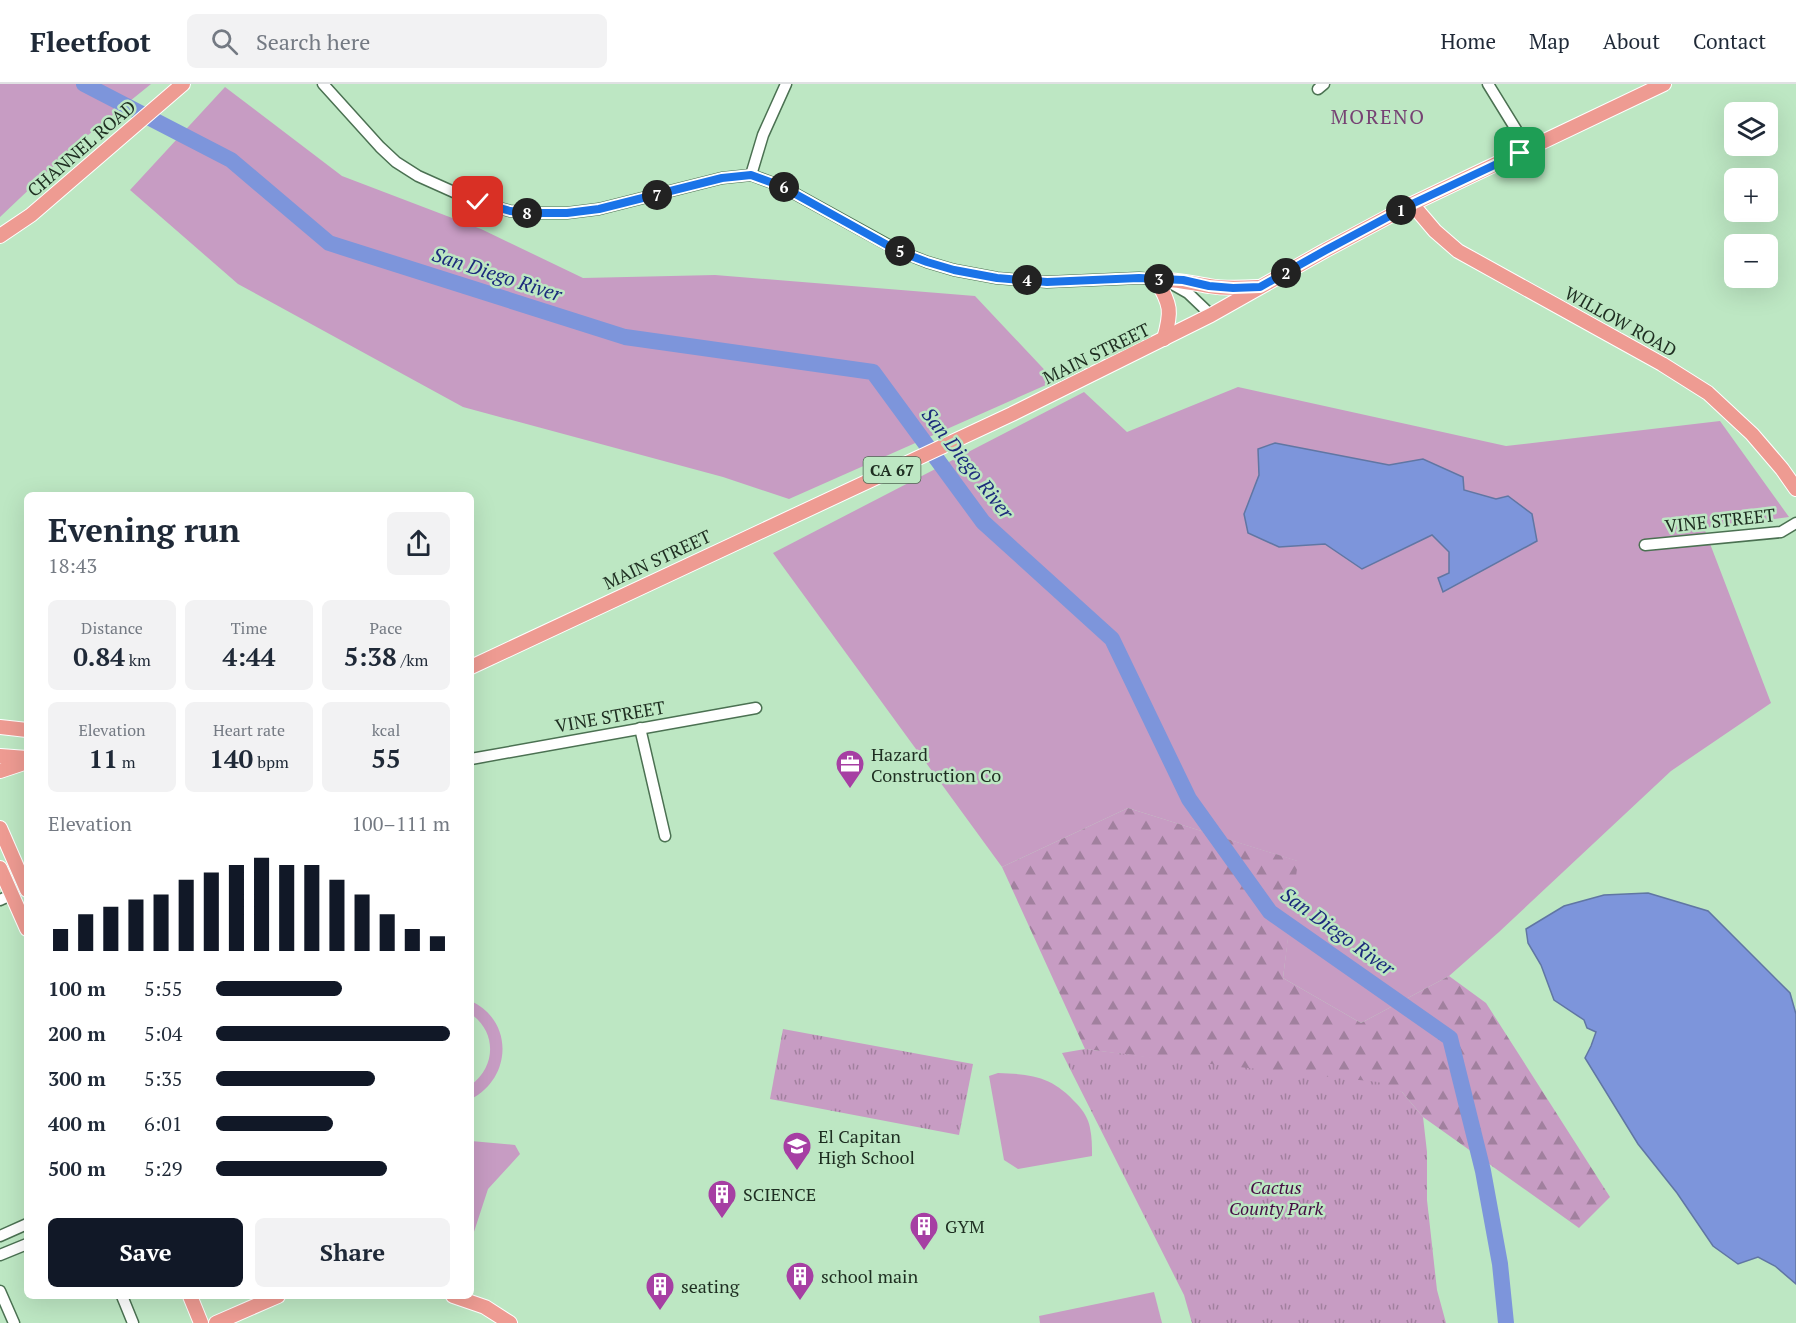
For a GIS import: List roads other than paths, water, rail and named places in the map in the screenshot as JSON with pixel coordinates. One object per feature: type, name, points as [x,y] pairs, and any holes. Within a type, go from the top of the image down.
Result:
[{"type":"main road","name":"CHANNEL ROAD","points":[[0,236],[31,215],[183,84]]},
{"type":"main road","name":"MAIN STREET","points":[[474,666],[1012,414],[1211,315],[1412,204],[1664,84]]},
{"type":"main road","name":"WILLOW ROAD","points":[[1412,204],[1435,231],[1458,251],[1662,364],[1708,393],[1752,434],[1796,489]]},
{"type":"main road","points":[[1164,339],[1170,317],[1160,279],[1183,280],[1209,286],[1233,288],[1260,287]]},
{"type":"main road","name":"MAIN STREET","points":[[474,656],[535,636]]},
{"type":"main road","points":[[474,671],[535,636]]},
{"type":"main road","points":[[1,726],[24,730]]},
{"type":"main road","points":[[0,756],[24,760]]},
{"type":"main road","points":[[0,771],[24,761]]},
{"type":"main road","points":[[0,828],[24,883]]},
{"type":"main road","points":[[0,868],[6,898],[24,925]]},
{"type":"main road","points":[[191,1299],[201,1323]]},
{"type":"main road","points":[[216,1323],[271,1299]]},
{"type":"main road","points":[[461,1299],[485,1308],[510,1323]]},
{"type":"street","points":[[323,84],[396,162],[418,176],[456,193],[510,211],[567,213],[599,209],[722,178],[751,175],[781,186],[898,251],[927,262],[997,278],[1047,282],[1160,279],[1188,293],[1211,315]]},
{"type":"street","points":[[751,175],[763,135],[786,84]]},
{"type":"street","points":[[1488,84],[1528,149]]},
{"type":"street","name":"VINE STREET","points":[[1645,545],[1781,532],[1796,523]]},
{"type":"street","name":"VINE STREET","points":[[474,758],[756,708]]},
{"type":"street","points":[[640,728],[665,836]]},
{"type":"street","points":[[0,1236],[24,1225]]},
{"type":"street","points":[[0,1255],[24,1245]]},
{"type":"street","points":[[0,1291],[14,1323]]},
{"type":"street","points":[[123,1299],[133,1323]]},
{"type":"water","points":[[1275,443],[1389,465],[1423,459],[1463,477],[1464,490],[1496,499],[1508,496],[1532,514],[1537,541],[1443,592],[1438,578],[1449,573],[1449,552],[1432,535],[1362,569],[1325,544],[1279,547],[1248,533],[1244,514],[1259,475],[1258,449]]},
{"type":"water","points":[[1648,893],[1708,911],[1790,993],[1796,1014],[1796,1284],[1775,1266],[1758,1257],[1738,1264],[1713,1246],[1677,1193],[1638,1144],[1585,1058],[1596,1032],[1587,1028],[1584,1020],[1554,1000],[1541,965],[1528,943],[1526,929],[1564,906],[1604,895]]},
{"type":"waterway","name":"San Diego River","points":[[84,84],[231,160],[329,243],[625,337],[873,372],[983,522],[1112,639],[1189,799],[1270,912],[1450,1038],[1483,1171],[1500,1264],[1506,1323]]},
{"type":"place","name":"Hazard Construction Co","points":[[850,790]]},
{"type":"place","name":"El Capitan High School","points":[[797,1172]]},
{"type":"place","name":"SCIENCE","points":[[722,1220]]},
{"type":"place","name":"GYM","points":[[924,1252]]},
{"type":"place","name":"school main","points":[[800,1302]]},
{"type":"place","name":"seating","points":[[660,1312]]},
{"type":"district","name":"MORENO","points":[[1378,116]]},
{"type":"park label","name":"Cactus County Park","points":[[1276,1197]]}]
